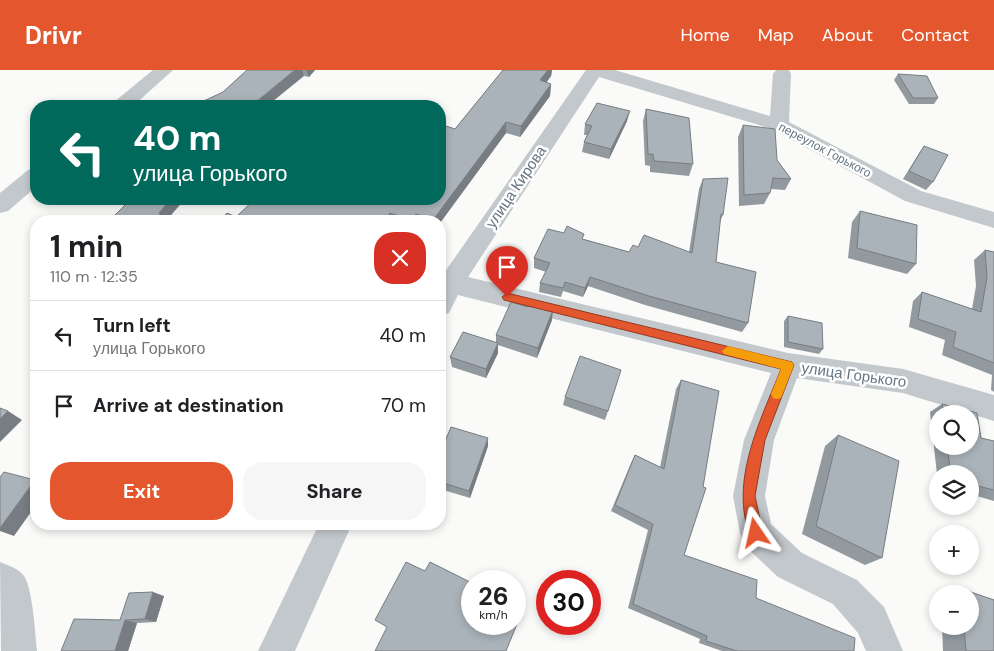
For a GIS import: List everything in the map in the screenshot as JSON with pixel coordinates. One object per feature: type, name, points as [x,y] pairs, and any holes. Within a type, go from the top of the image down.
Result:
[{"type":"street","points":[[128,100],[164,70]]},
{"type":"street","name":"переулок Горького","points":[[595,70],[780,124],[800,137],[913,196],[994,220]]},
{"type":"street","name":"улица Кирова","points":[[446,295],[595,70]]},
{"type":"street","points":[[780,124],[782,74]]},
{"type":"street","points":[[0,205],[30,180]]},
{"type":"street","name":"улица Горького","points":[[446,295],[788,365],[903,381],[994,408]]},
{"type":"street","points":[[788,365],[759,440],[748,496],[756,533],[790,565],[845,592],[871,620],[885,651]]},
{"type":"street","points":[[276,651],[333,530]]},
{"type":"street","points":[[0,579],[11,587],[19,651]]},
{"type":"building","points":[[247,70],[295,70],[258,100],[206,100],[223,92]]},
{"type":"building","points":[[503,70],[548,70],[540,80],[551,84],[521,126],[506,122],[446,203],[446,126],[455,129]]},
{"type":"building","points":[[898,74],[927,76],[938,98],[913,98]]},
{"type":"building","points":[[597,103],[630,111],[611,149],[584,142],[592,126],[585,124]]},
{"type":"building","points":[[646,109],[689,118],[693,164],[654,161],[653,154],[648,154]]},
{"type":"building","points":[[743,125],[775,129],[777,160],[791,179],[773,178],[770,193],[744,195]]},
{"type":"building","points":[[924,146],[948,155],[933,182],[909,171]]},
{"type":"building","points":[[728,178],[723,215],[721,214],[716,262],[756,272],[748,323],[649,296],[590,277],[585,288],[565,282],[563,288],[540,283],[550,263],[534,258],[548,229],[564,233],[567,226],[584,234],[582,239],[629,252],[633,245],[638,247],[644,235],[692,253],[703,179]]},
{"type":"building","points":[[125,205],[166,205],[159,215],[115,215]]},
{"type":"building","points":[[249,205],[444,205],[437,215],[396,215],[390,213],[389,215],[238,215]]},
{"type":"building","points":[[860,211],[917,225],[916,264],[857,248]]},
{"type":"building","points":[[985,250],[994,252],[994,363],[953,347],[956,332],[918,319],[922,292],[981,312],[987,277]]},
{"type":"building","points":[[511,302],[528,307],[530,305],[553,310],[538,348],[496,335]]},
{"type":"building","points":[[788,316],[822,323],[823,349],[788,342]]},
{"type":"building","points":[[463,332],[498,343],[486,369],[450,357]]},
{"type":"building","points":[[580,356],[621,370],[608,411],[565,397]]},
{"type":"building","points":[[681,380],[719,391],[703,487],[706,488],[684,555],[757,580],[756,598],[855,638],[854,651],[737,651],[706,641],[707,636],[633,604],[653,524],[615,505],[635,455],[664,469]]},
{"type":"building","points":[[0,408],[8,411],[0,419]]},
{"type":"building","points":[[979,426],[981,438],[994,441],[994,490],[979,486],[979,465],[950,465],[948,455],[979,455]]},
{"type":"building","points":[[451,427],[488,438],[469,491],[446,484],[446,439]]},
{"type":"building","points":[[838,435],[899,461],[882,558],[816,526]]},
{"type":"building","points":[[4,472],[30,479],[30,487],[0,528],[0,477]]},
{"type":"building","points":[[406,562],[425,571],[430,562],[461,578],[461,635],[513,635],[506,651],[375,651],[387,627],[375,620]]},
{"type":"building","points":[[153,592],[145,619],[125,620],[115,651],[61,651],[74,619],[120,620],[129,593]]},
{"type":"building","points":[[979,595],[994,600],[994,651],[966,651],[965,635],[979,635]]},
{"type":"slow traffic","points":[[728,351],[788,365],[777,394]]},
{"type":"route","points":[[507,297],[788,365],[759,440],[748,496],[756,533]]}]
